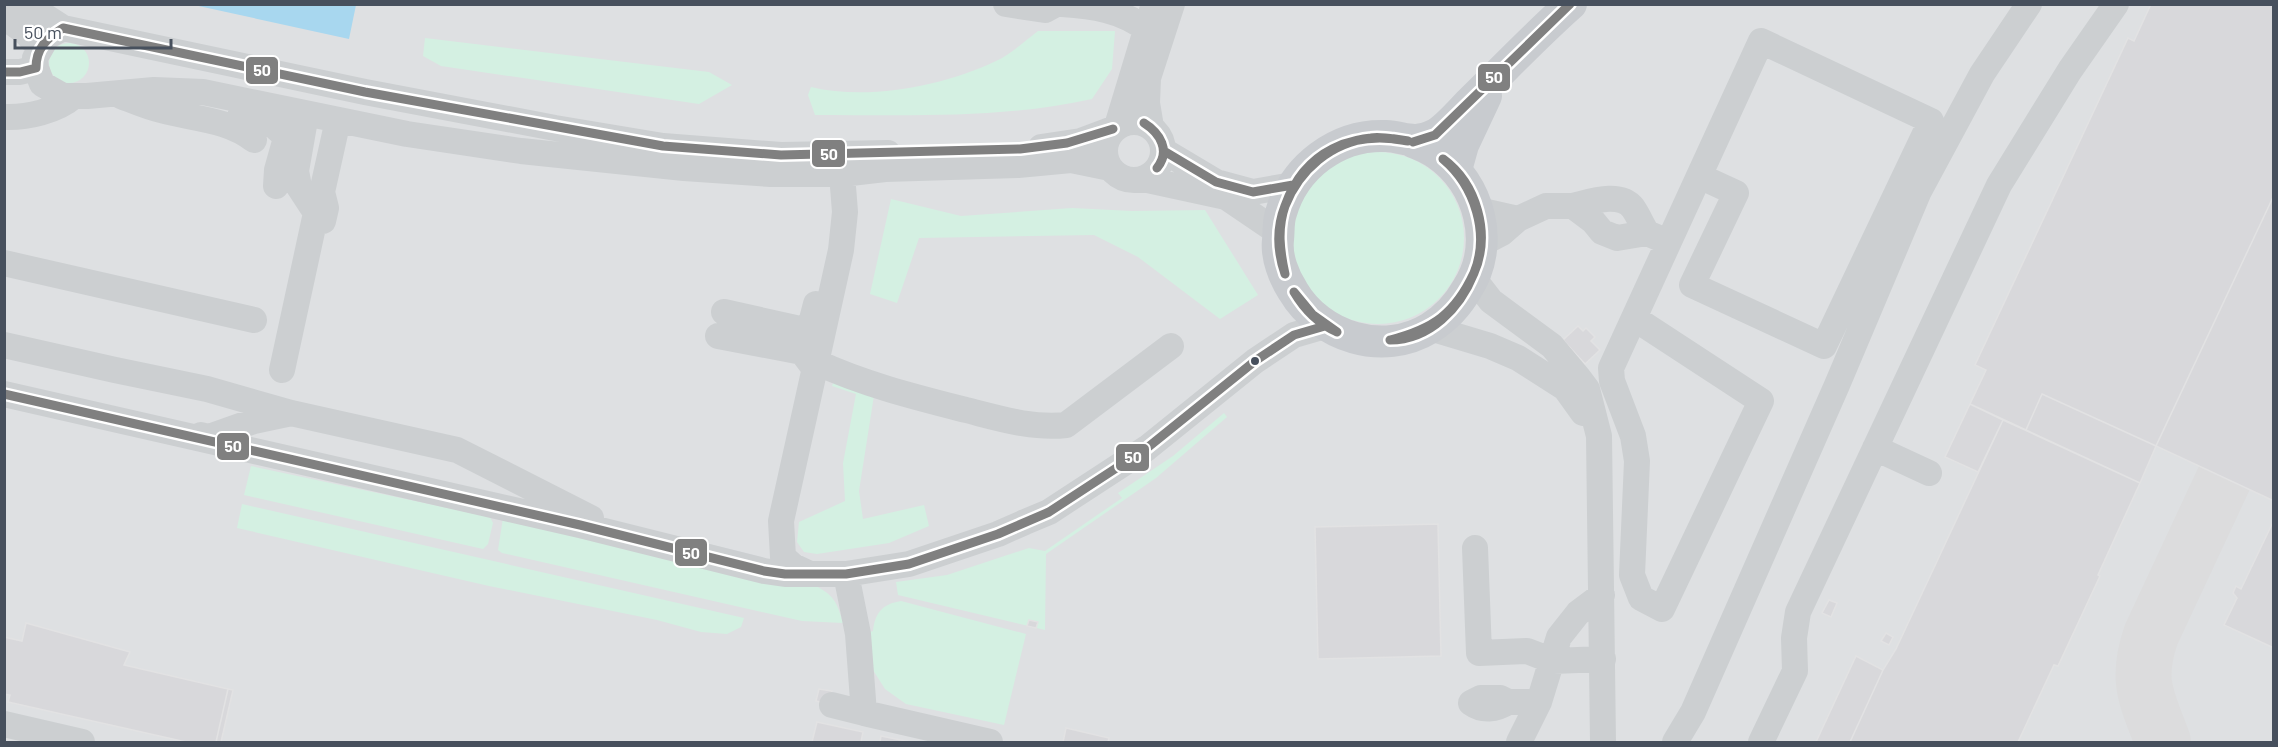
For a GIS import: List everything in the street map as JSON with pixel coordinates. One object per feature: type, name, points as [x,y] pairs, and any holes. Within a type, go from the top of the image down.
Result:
[{"type":"main road","points":[[1413,142],[1435,135],[1571,4]]},
{"type":"main road","points":[[1456,170],[1463,145],[1495,78]]},
{"type":"main road","points":[[1386,136],[1413,142],[1436,153],[1456,170],[1469,189],[1478,210],[1482,233],[1481,256],[1474,279],[1456,307],[1430,328],[1404,339],[1377,342],[1350,337],[1325,326],[1301,305],[1284,277],[1277,246],[1280,214],[1293,184],[1310,163],[1333,148],[1350,141],[1386,136]]},
{"type":"street","points":[[18,4],[63,28],[364,92],[652,144],[781,155],[885,168],[1018,165],[1071,160],[1110,168],[1125,179],[1143,179],[1226,197],[1278,233]]},
{"type":"street","points":[[1006,4],[1045,10],[1056,4]]},
{"type":"street","points":[[1062,4],[1096,6],[1137,22],[1146,29]]},
{"type":"street","points":[[1110,168],[1105,151],[1106,142],[1115,128],[1154,4]]},
{"type":"street","points":[[1151,126],[1147,103],[1148,78],[1172,4]]},
{"type":"street","points":[[1675,742],[1693,712],[1919,191],[1982,74],[2029,4]]},
{"type":"street","points":[[1761,742],[1795,671],[1794,638],[1798,612],[1999,185],[2070,70],[2116,4]]},
{"type":"street","points":[[4,16],[25,32],[38,58],[42,84],[63,96],[154,90],[204,92],[407,134],[521,151],[672,167],[771,174],[844,164],[1057,146],[1082,141],[1134,121],[1151,126],[1158,133],[1164,151],[1158,168],[1152,175],[1143,179]]},
{"type":"street","points":[[4,72],[20,72],[38,58],[47,37],[63,28]]},
{"type":"street","points":[[1590,209],[1602,232],[1617,238],[1645,232],[1699,176],[1761,41],[1930,121],[1824,346],[1692,285],[1736,193],[1699,176]]},
{"type":"street","points":[[112,92],[160,110],[174,113],[221,123],[258,135],[245,121],[193,112],[174,113]]},
{"type":"street","points":[[4,117],[56,108],[66,104],[74,96]]},
{"type":"street","points":[[215,116],[227,111],[249,113],[275,125],[285,138],[277,170],[276,186]]},
{"type":"street","points":[[286,374],[321,211],[328,118]]},
{"type":"street","points":[[321,211],[299,187],[296,171],[328,118]]},
{"type":"street","points":[[1164,151],[1216,182],[1253,192],[1293,184]]},
{"type":"street","points":[[810,574],[793,566],[783,557],[781,521],[841,250],[845,212],[844,164]]},
{"type":"street","points":[[1481,244],[1502,233],[1518,219],[1546,206],[1590,209],[1616,199],[1632,205],[1645,232],[1634,318],[1611,368],[1612,381],[1633,436],[1637,461],[1632,575],[1641,598],[1662,609],[1761,400],[1634,318]]},
{"type":"street","points":[[1478,210],[1518,219]]},
{"type":"street","points":[[841,250],[819,285],[808,332],[720,329],[802,352],[814,367],[907,395],[1047,427],[1066,425],[1171,346]]},
{"type":"street","points":[[4,263],[254,320]]},
{"type":"street","points":[[1474,279],[1491,301],[1552,346],[1587,389],[1599,436],[1603,742]]},
{"type":"street","points":[[4,393],[764,571],[846,574],[909,564],[998,534],[1049,512],[1147,448],[1254,361],[1294,335],[1325,326]]},
{"type":"street","points":[[1430,328],[1490,346],[1518,358],[1565,388],[1599,436]]},
{"type":"street","points":[[4,345],[207,388],[291,413],[456,450],[538,490],[584,516],[673,548]]},
{"type":"street","points":[[4,393],[209,437],[254,421],[291,413]]},
{"type":"street","points":[[1875,448],[1929,473]]},
{"type":"street","points":[[764,571],[770,541],[781,521]]},
{"type":"street","points":[[1475,548],[1479,653],[1527,651],[1553,662],[1603,659]]},
{"type":"street","points":[[846,574],[858,634],[864,712]]},
{"type":"street","points":[[1519,742],[1539,702],[1559,637],[1578,613],[1602,595]]},
{"type":"street","points":[[1471,703],[1479,698],[1500,698],[1508,702],[1539,702]]},
{"type":"street","points":[[832,705],[990,742]]},
{"type":"street","points":[[4,724],[82,742]]},
{"type":"shaded area","points":[[4,5],[2273,5],[2273,742],[5,742]]},
{"type":"green space","points":[[1038,31],[1115,31],[1112,69],[1092,99],[989,113],[815,115],[808,95],[811,87],[833,91],[881,92],[953,78],[1002,58]]},
{"type":"green space","points":[[425,38],[709,72],[732,85],[699,104],[441,66],[423,56]]},
{"type":"green space","points":[[69,43],[77,44],[83,49],[88,55],[88,71],[83,77],[77,82],[69,83],[61,82],[55,77],[50,71],[49,63],[50,55],[55,49],[61,44]]},
{"type":"green space","points":[[1378,152],[1395,153],[1411,158],[1426,166],[1439,177],[1450,190],[1458,205],[1463,221],[1463,255],[1458,271],[1450,286],[1439,299],[1426,310],[1411,318],[1395,323],[1378,324],[1361,323],[1345,318],[1330,310],[1317,299],[1306,286],[1298,271],[1293,255],[1292,238],[1293,221],[1298,205],[1306,190],[1317,177],[1330,166],[1345,158],[1361,153]]},
{"type":"green space","points":[[891,199],[961,216],[1072,208],[1132,211],[1205,210],[1258,295],[1220,319],[1138,257],[1094,235],[919,238],[897,303],[870,294]]},
{"type":"green space","points":[[836,375],[875,389],[859,491],[863,519],[924,505],[929,526],[889,543],[817,554],[804,552],[797,542],[799,522],[845,501],[843,463],[856,394],[832,386]]},
{"type":"green space","points":[[1224,413],[1227,417],[1156,478],[1046,554],[1045,630],[898,595],[896,582],[947,575],[1029,548],[1045,551],[1122,498],[1118,493],[1173,456]]},
{"type":"green space","points":[[251,466],[490,517],[493,523],[488,544],[483,549],[244,495]]},
{"type":"green space","points":[[242,504],[744,618],[741,627],[727,634],[701,632],[657,620],[489,586],[237,528]]},
{"type":"green space","points":[[503,518],[814,585],[834,600],[843,623],[802,621],[502,553],[498,550]]},
{"type":"green space","points":[[901,601],[1026,634],[1004,725],[906,704],[885,689],[873,670],[870,632],[873,631],[878,614],[884,607]]},
{"type":"water","points":[[194,5],[356,5],[349,39]]},
{"type":"building","points":[[2151,4],[2274,4],[2274,195],[2156,446],[2042,394],[2026,430],[1970,404],[1986,370],[1975,365],[2128,38],[2134,41]]},
{"type":"building","points":[[2274,195],[2274,501],[2156,446]]},
{"type":"building","points":[[1578,326],[1583,331],[1586,328],[1595,337],[1591,341],[1600,350],[1585,364],[1563,340]]},
{"type":"building","points":[[2042,394],[2156,446],[2140,483],[2026,430]]},
{"type":"building","points":[[1970,404],[2003,420],[1978,472],[1945,457]]},
{"type":"building","points":[[2003,420],[2140,483],[2058,666],[2054,665],[2018,742],[1850,742],[1883,670],[1896,649]]},
{"type":"building","points":[[2274,520],[2274,648],[2224,625],[2237,598],[2233,593],[2236,586],[2241,589]]},
{"type":"building","points":[[1438,524],[1441,656],[1318,659],[1315,527]]},
{"type":"building","points":[[1829,600],[1837,603],[1831,617],[1822,613]]},
{"type":"building","points":[[1029,620],[1038,622],[1036,628],[1027,626]]},
{"type":"building","points":[[26,623],[130,652],[124,665],[228,689],[216,742],[186,742],[8,702],[10,695],[4,694],[4,637],[22,641]]},
{"type":"building","points":[[1886,633],[1893,637],[1889,645],[1881,641]]},
{"type":"building","points":[[1856,656],[1883,670],[1850,742],[1816,742]]},
{"type":"building","points":[[228,689],[233,690],[221,742],[216,742]]},
{"type":"building","points":[[819,689],[832,691],[829,704],[816,701]]},
{"type":"building","points":[[817,722],[863,732],[861,742],[812,742]]},
{"type":"building","points":[[1066,728],[1109,738],[1108,742],[1063,742]]},
{"type":"building","points":[[881,736],[911,742],[880,742]]},
{"type":"taxiway","points":[[2163,742],[2145,690],[2146,651],[2151,635],[2257,408]]},
{"type":"transit line","name":"50","points":[[1413,142],[1435,135],[1570,4]]},
{"type":"transit line","name":"50","points":[[4,72],[20,72],[36,68],[40,49],[63,28],[365,92],[663,146],[781,155],[1020,149],[1067,143],[1113,129]]},
{"type":"transit line","name":"50","points":[[1144,123],[1155,132],[1162,143],[1163,155],[1157,168]]},
{"type":"transit line","name":"50","points":[[1285,206],[1291,193],[1308,170],[1318,160],[1343,145],[1371,138],[1408,141]]},
{"type":"transit line","name":"50","points":[[1285,206],[1293,187],[1304,171],[1318,158],[1333,149],[1349,142],[1368,139],[1387,138],[1408,141]]},
{"type":"transit line","name":"50","points":[[1164,151],[1216,182],[1253,192],[1293,185]]},
{"type":"transit line","name":"50","points":[[1443,159],[1465,182],[1478,211],[1481,242],[1474,273]]},
{"type":"transit line","name":"50","points":[[1443,159],[1464,183],[1476,212],[1480,227],[1480,243],[1479,258],[1474,273]]},
{"type":"transit line","name":"50","points":[[1285,206],[1280,240],[1285,274]]},
{"type":"transit line","name":"50","points":[[1285,206],[1280,223],[1279,240],[1280,257],[1285,274]]},
{"type":"transit line","name":"50","points":[[1390,340],[1419,331],[1441,318],[1459,299],[1474,273]]},
{"type":"transit line","name":"50","points":[[1390,340],[1405,339],[1442,320],[1461,298],[1474,273]]},
{"type":"transit line","name":"50","points":[[1294,292],[1313,315],[1337,332]]},
{"type":"transit line","name":"50","points":[[1294,292],[1312,315],[1337,332]]},
{"type":"transit line","name":"50","points":[[4,394],[580,525],[764,571],[785,574],[846,574],[909,564],[998,534],[1049,512],[1147,448],[1255,361],[1294,335],[1325,326]]}]
